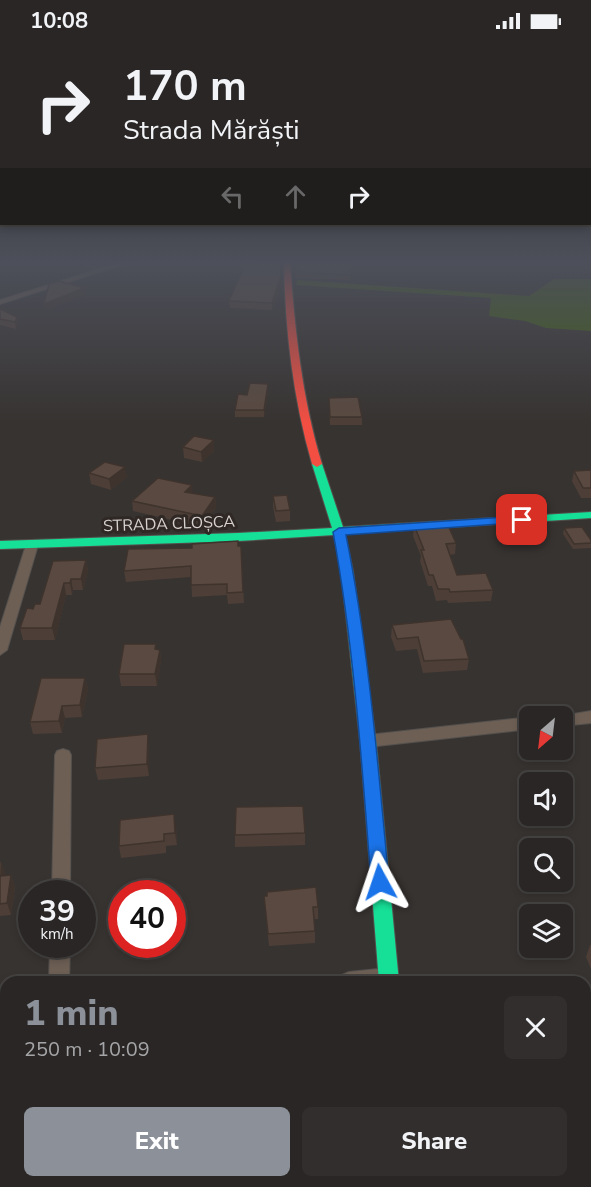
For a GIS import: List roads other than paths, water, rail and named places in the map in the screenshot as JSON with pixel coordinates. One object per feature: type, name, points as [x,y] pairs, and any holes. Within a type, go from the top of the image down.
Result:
[{"type":"street","points":[[291,315],[310,443],[339,532],[347,571],[368,741],[388,976]]},
{"type":"street","name":"STRADA CLOȘCA","points":[[0,545],[339,532],[591,515]]},
{"type":"street","points":[[0,650],[32,545]]},
{"type":"street","points":[[573,719],[591,717]]},
{"type":"street","points":[[368,741],[519,724]]},
{"type":"street","points":[[61,880],[63,755]]},
{"type":"street","points":[[59,976],[60,958]]}]
